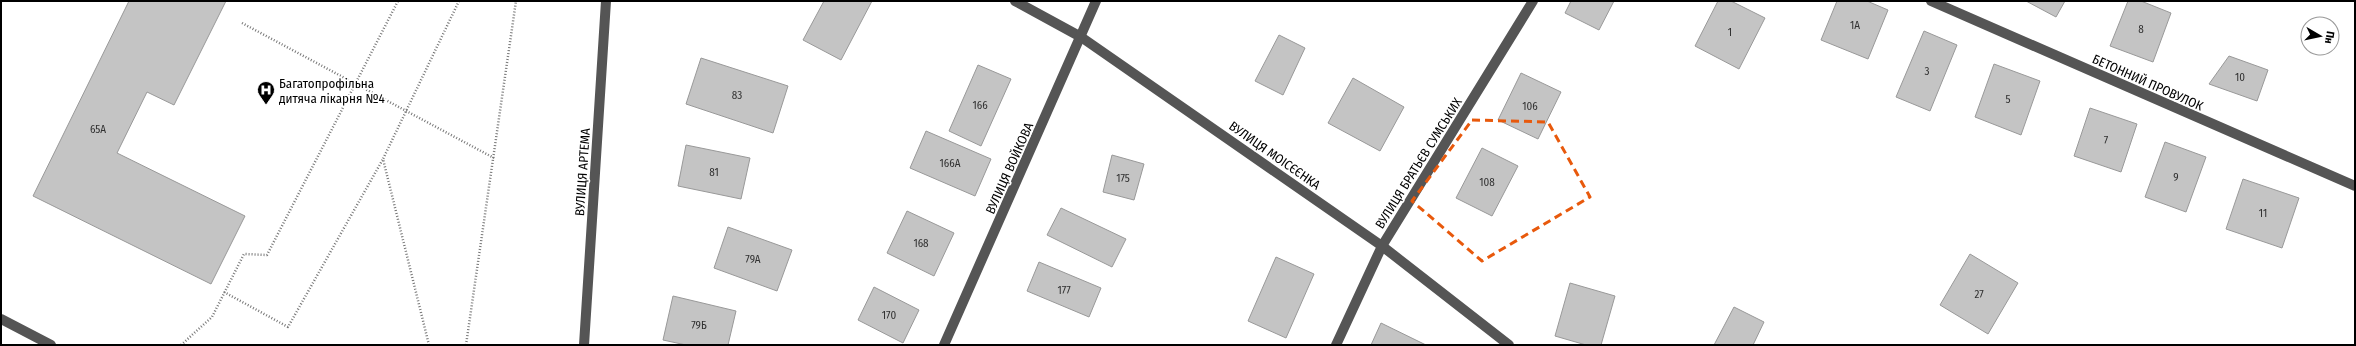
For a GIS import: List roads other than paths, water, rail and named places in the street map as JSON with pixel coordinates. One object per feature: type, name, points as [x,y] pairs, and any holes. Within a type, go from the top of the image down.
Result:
[{"type":"street","name":"ВУЛИЦЯ АРТЕМА","points":[[584,345],[606,1]]},
{"type":"street","name":"ВУЛИЦЯ МОІСЄЄНКА","points":[[1015,1],[1081,37],[1382,246],[1509,345]]},
{"type":"street","name":"ВУЛИЦЯ ВОЙКОВА","points":[[944,345],[1096,1]]},
{"type":"street","name":"ВУЛИЦЯ БРАТЬЄВ СУМСЬКИХ","points":[[1336,345],[1382,246],[1533,1]]},
{"type":"street","name":"БЕТОННИЙ ПРОВУЛОК","points":[[1931,1],[2355,186]]},
{"type":"street","points":[[1,319],[51,345]]},
{"type":"place","name":"Багатопрофільна дитяча лікарня №4","points":[[266,105]]}]
